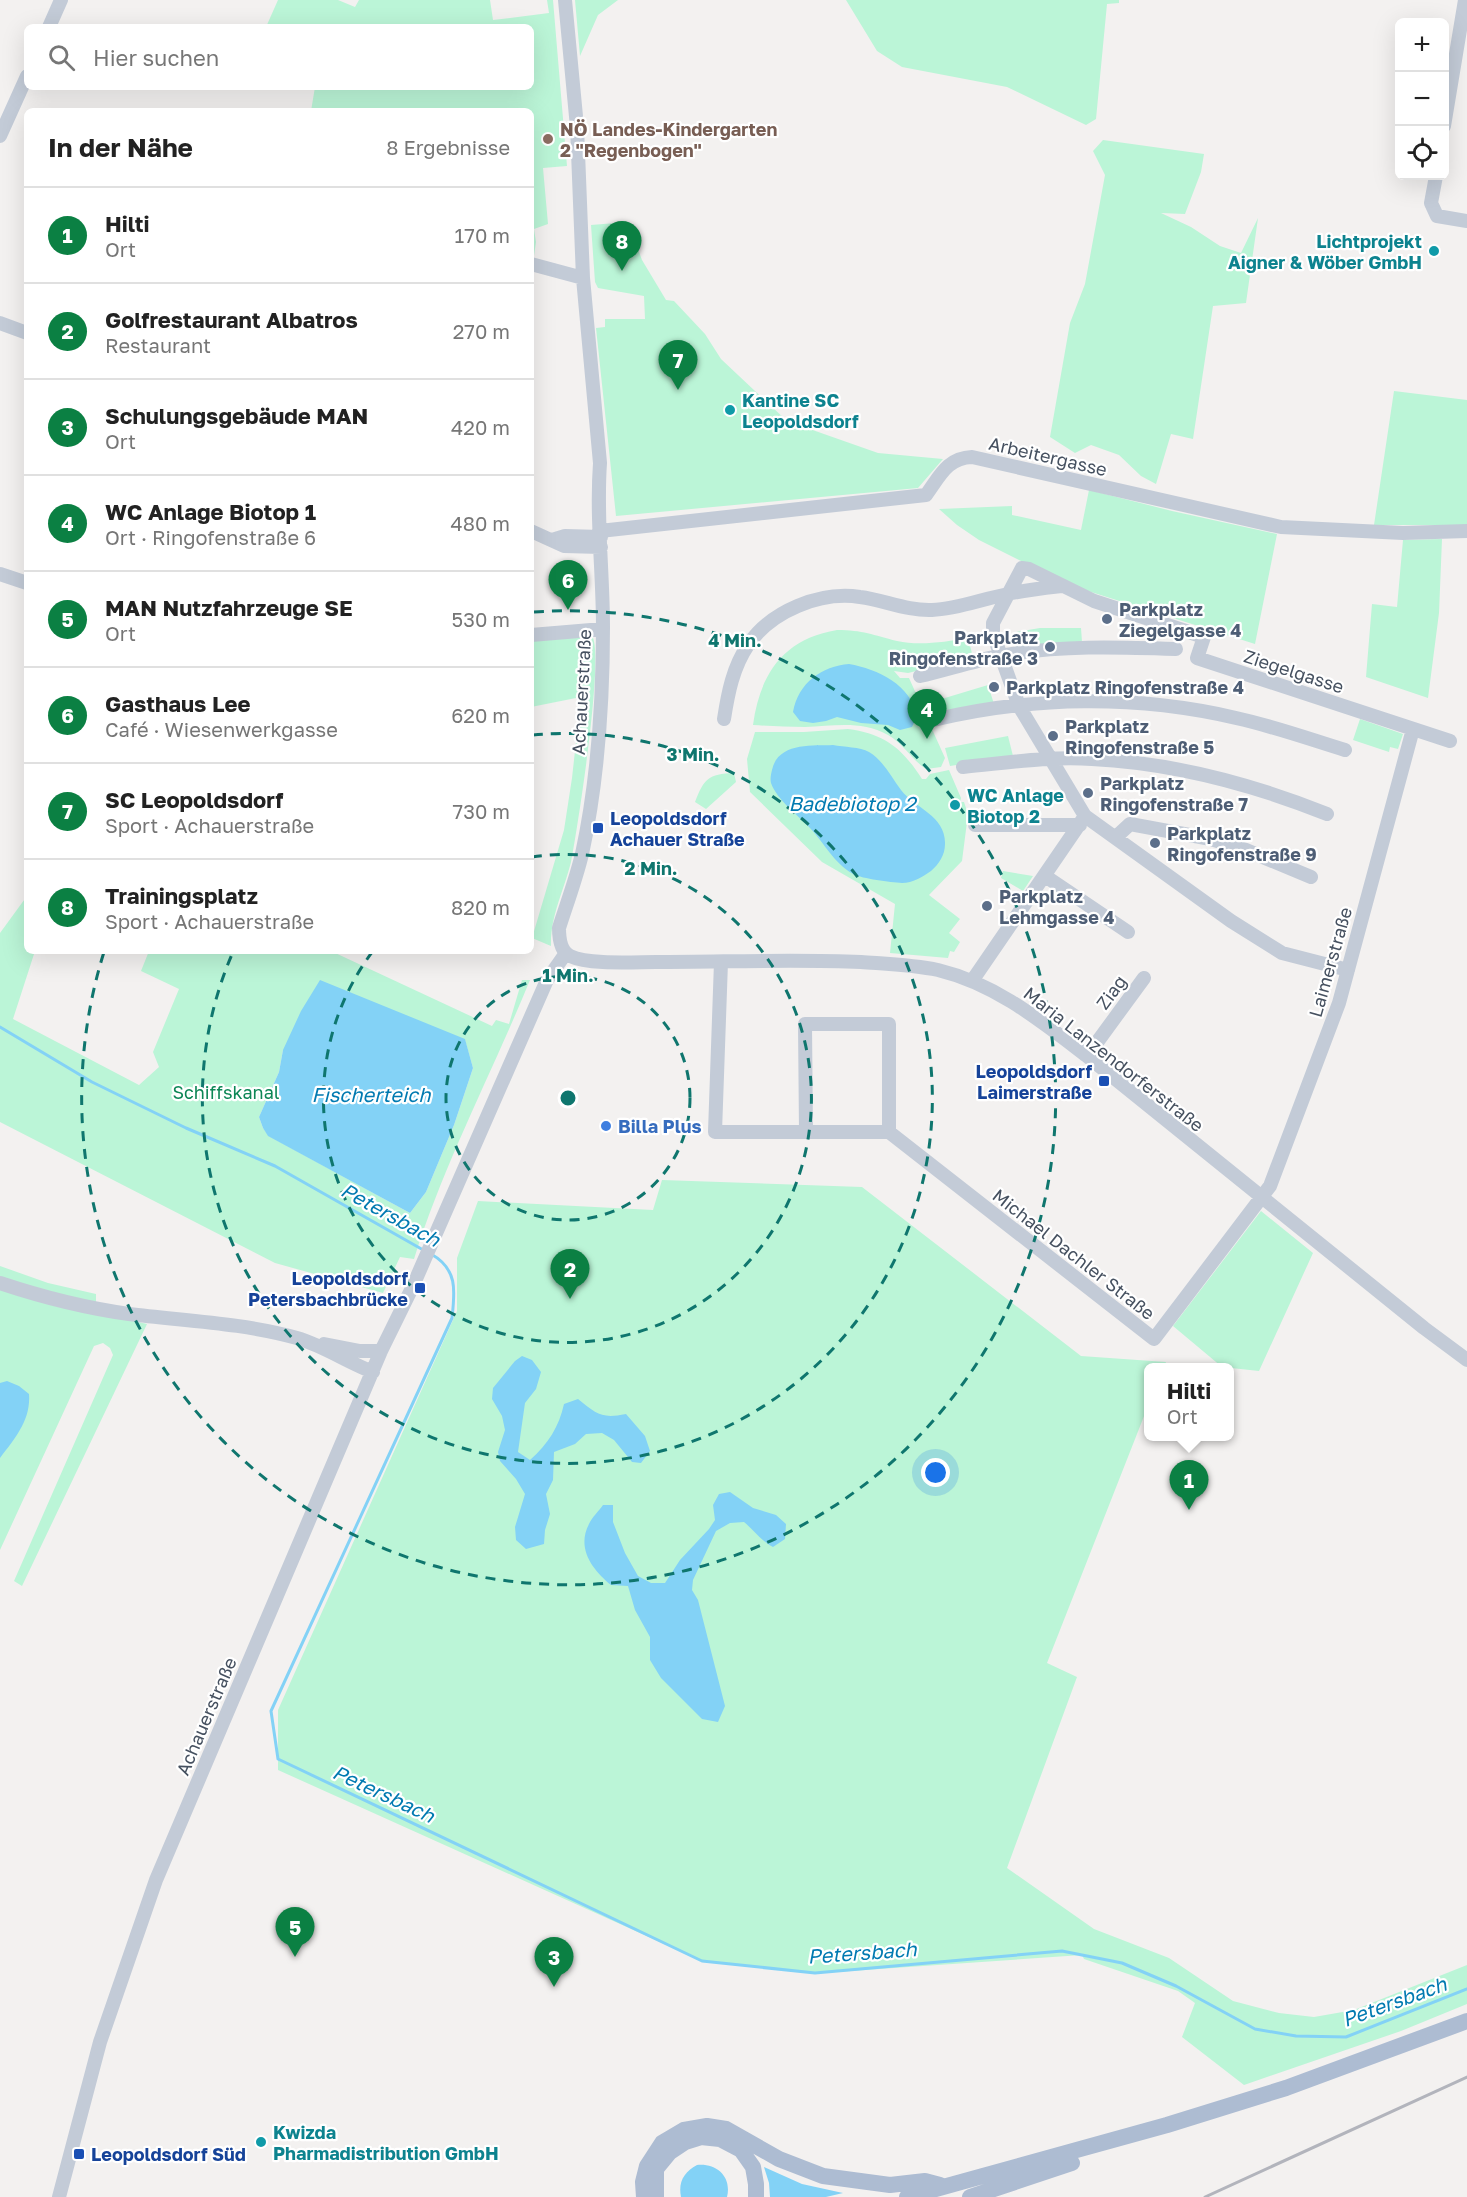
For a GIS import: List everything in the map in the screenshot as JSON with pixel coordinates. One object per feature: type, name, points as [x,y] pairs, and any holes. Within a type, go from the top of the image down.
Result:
[{"type":"main road","points":[[907,2197],[1093,2146],[1286,2088],[1467,2021]]},
{"type":"main road","points":[[644,2197],[643,2182],[647,2166],[662,2143],[684,2130],[707,2126],[726,2128],[778,2159],[823,2176],[890,2185],[925,2181],[946,2186]]},
{"type":"main road","points":[[656,2197],[656,2169],[670,2152],[685,2142],[701,2137],[720,2139],[741,2150],[753,2167],[756,2197]]},
{"type":"main road","points":[[970,2197],[1078,2161],[1093,2146]]},
{"type":"street","points":[[50,24],[61,0]]},
{"type":"street","name":"Achauerstraße","points":[[59,2197],[100,2042],[156,1880],[372,1372],[424,1263],[547,980],[566,953],[559,937],[559,928],[581,856],[593,789],[603,684],[603,629],[598,491],[600,463],[583,278],[577,127],[565,0]]},
{"type":"street","points":[[1449,96],[1465,0]]},
{"type":"street","points":[[0,136],[24,83]]},
{"type":"street","points":[[1435,180],[1431,203],[1437,216],[1467,221]]},
{"type":"street","points":[[534,265],[583,278]]},
{"type":"street","points":[[0,323],[24,332]]},
{"type":"street","name":"Arbeitergasse","points":[[534,532],[552,540],[565,536],[601,538],[926,495],[951,463],[961,458],[972,457],[1281,527],[1403,533],[1467,531]]},
{"type":"street","name":"Ziegelgasse","points":[[1009,593],[1022,568],[1029,569],[1094,601],[1204,637],[1197,658],[1450,741]]},
{"type":"street","points":[[0,574],[24,582]]},
{"type":"street","points":[[724,718],[734,674],[749,643],[774,619],[798,606],[820,599],[845,596],[930,610],[955,608],[1009,593],[1062,586]]},
{"type":"street","points":[[1009,593],[993,623],[993,634],[1000,656],[1019,706],[1082,821]]},
{"type":"street","points":[[534,635],[603,629]]},
{"type":"street","points":[[920,676],[1000,656],[1076,648],[1176,649]]},
{"type":"street","points":[[933,720],[1019,706],[1104,700],[1154,704],[1236,718],[1345,750]]},
{"type":"street","name":"Laimerstraße","points":[[1262,1198],[1270,1186],[1339,1003],[1413,729]]},
{"type":"street","points":[[963,767],[1050,759],[1091,759],[1154,766],[1246,785],[1327,814]]},
{"type":"street","points":[[972,981],[1082,821]]},
{"type":"street","points":[[975,825],[1082,821],[1116,837],[1231,921],[1282,953],[1348,970]]},
{"type":"street","points":[[1116,837],[1130,824],[1168,829],[1246,849],[1311,877]]},
{"type":"street","points":[[1045,876],[1128,932]]},
{"type":"street","name":"Maria Lanzendorferstraße","points":[[566,953],[570,956],[595,961],[828,961],[899,965],[939,970],[972,981],[1000,994],[1030,1013],[1087,1056],[1424,1328],[1467,1360]]},
{"type":"street","points":[[721,962],[715,1132],[806,1132],[889,1132],[889,1024],[805,1024],[806,1132]]},
{"type":"street","name":"Ziag","points":[[1087,1056],[1144,978]]},
{"type":"street","name":"Michael Dachler Straße","points":[[889,1132],[1154,1339],[1262,1198]]},
{"type":"street","points":[[0,1283],[44,1297],[128,1314],[263,1330],[312,1343],[372,1372]]},
{"type":"street","points":[[312,1343],[381,1352]]},
{"type":"green space","points":[[278,0],[338,0],[355,7],[359,0],[490,0],[493,20],[549,13],[547,0],[553,0],[567,166],[543,168],[548,224],[534,229],[534,108],[312,108],[314,90],[534,90],[534,24],[267,24]]},
{"type":"green space","points":[[575,0],[618,0],[598,15],[580,56]]},
{"type":"green space","points":[[846,0],[1119,0],[1119,3],[1107,4],[1096,119],[1086,125],[1007,87],[902,67],[877,51]]},
{"type":"green space","points":[[1103,140],[1204,154],[1201,172],[1185,214],[1161,213],[1191,227],[1220,246],[1241,253],[1258,218],[1246,303],[1213,306],[1193,439],[1171,434],[1156,484],[1141,476],[1119,455],[1091,445],[1075,453],[1050,437],[1070,323],[1085,284],[1105,175],[1093,151]]},
{"type":"green space","points":[[628,222],[642,260],[666,300],[674,301],[705,334],[721,359],[787,421],[878,453],[943,459],[918,488],[616,516],[596,328],[605,327],[605,319],[645,319],[644,296],[598,288],[595,282],[591,225]]},
{"type":"green space","points":[[534,229],[536,242],[534,256]]},
{"type":"green space","points":[[1394,391],[1467,400],[1467,525],[1374,525]]},
{"type":"green space","points":[[1089,490],[1277,534],[1255,644],[1069,585],[979,540],[939,509],[1012,506],[1012,515],[1081,530]]},
{"type":"green space","points":[[1442,539],[1439,613],[1428,698],[1366,677],[1372,604],[1397,607],[1403,540]]},
{"type":"green space","points":[[1040,628],[1081,628],[1082,642],[1018,648],[1016,632]]},
{"type":"green space","points":[[837,630],[861,632],[914,643],[968,638],[973,657],[908,673],[894,671],[900,678],[909,678],[945,758],[941,767],[926,769],[894,739],[868,727],[753,725],[761,690],[777,662],[802,641]]},
{"type":"green space","points":[[592,636],[595,650],[593,708],[584,782],[571,862],[555,914],[551,946],[534,939],[534,931],[564,830],[581,697],[534,706],[534,641]]},
{"type":"green space","points":[[988,685],[994,704],[929,718],[925,704]]},
{"type":"green space","points":[[1360,719],[1403,734],[1398,749],[1390,747],[1389,752],[1353,740]]},
{"type":"green space","points":[[848,729],[861,731],[891,744],[900,751],[922,779],[926,779],[930,774],[949,770],[961,798],[960,802],[964,802],[968,814],[962,861],[929,895],[960,919],[949,933],[960,942],[954,952],[950,951],[948,958],[890,953],[895,904],[822,862],[750,792],[747,759],[755,732]]},
{"type":"green space","points":[[1008,736],[1013,756],[950,766],[945,748]]},
{"type":"green space","points":[[734,773],[736,782],[706,809],[695,802],[708,779]]},
{"type":"green space","points":[[1003,871],[1033,876],[1023,891],[1001,878]]},
{"type":"green space","name":"Schiffskanal","points":[[24,900],[24,954],[34,954],[13,1019],[139,1085],[159,1067],[153,1052],[179,989],[141,971],[148,954],[337,954],[492,1026],[496,1020],[509,1024],[522,980],[530,980],[439,1188],[414,1259],[400,1257],[383,1293],[275,1263],[0,1122],[0,933]],"holes":[[[465,1040],[473,1068],[454,1125],[426,1192],[410,1213],[269,1136],[259,1117],[279,1072],[283,1050]]]},
{"type":"green space","points":[[662,1180],[862,1187],[1081,1356],[1166,1362],[1144,1363],[1144,1416],[1047,1663],[1077,1677],[1007,1868],[1094,1929],[1169,1958],[1233,2001],[1279,2013],[1314,2017],[1354,2010],[1467,1965],[1467,2004],[1401,2031],[1244,2085],[1182,2037],[1195,2003],[1178,1991],[1084,1959],[1082,1955],[821,1973],[702,1961],[278,1770],[278,1710],[457,1311],[457,1258],[478,1201],[653,1210]]},
{"type":"green space","points":[[1261,1211],[1313,1253],[1259,1371],[1234,1368],[1234,1363],[1217,1363],[1173,1326]]},
{"type":"green space","points":[[0,1266],[48,1283],[96,1294],[96,1303],[48,1293],[0,1277]]},
{"type":"green space","points":[[0,1289],[147,1324],[22,1586],[14,1581],[113,1355],[110,1348],[103,1343],[94,1346],[0,1550]]},
{"type":"water","points":[[849,664],[882,674],[900,687],[914,705],[917,716],[912,727],[900,730],[888,725],[861,723],[837,717],[813,723],[800,721],[793,712],[800,693],[806,685],[821,672]]},
{"type":"water","name":"Badebiotop 2","points":[[833,745],[869,752],[883,765],[907,797],[941,826],[945,848],[941,859],[931,871],[906,883],[857,876],[835,858],[778,795],[771,783],[771,778],[775,761],[781,754],[797,747]]},
{"type":"water","name":"Fischerteich","points":[[320,980],[465,1039],[473,1068],[454,1125],[426,1192],[410,1213],[268,1136],[263,1128],[259,1117],[279,1072],[283,1050],[301,1011]]},
{"type":"water","points":[[522,1356],[532,1360],[541,1372],[536,1389],[525,1403],[518,1452],[530,1460],[552,1435],[564,1404],[578,1399],[600,1414],[611,1416],[626,1414],[645,1436],[650,1451],[641,1463],[632,1462],[614,1440],[602,1433],[586,1434],[575,1444],[554,1452],[553,1480],[546,1494],[550,1514],[544,1544],[526,1549],[516,1540],[515,1527],[525,1494],[516,1479],[500,1461],[498,1452],[505,1430],[502,1416],[492,1399],[493,1388],[515,1361]]},
{"type":"water","points":[[7,1381],[19,1386],[29,1394],[29,1403],[21,1428],[0,1458],[0,1383]]},
{"type":"water","points":[[730,1492],[753,1508],[776,1515],[786,1524],[785,1539],[773,1547],[744,1522],[730,1523],[716,1531],[693,1580],[692,1590],[698,1600],[725,1706],[718,1722],[702,1719],[661,1678],[650,1660],[650,1637],[635,1610],[628,1586],[611,1585],[598,1573],[588,1558],[584,1542],[585,1533],[594,1516],[603,1505],[613,1505],[613,1522],[625,1553],[638,1576],[651,1583],[665,1583],[680,1560],[715,1520],[713,1505],[719,1494]]},
{"type":"water","points":[[697,2165],[711,2166],[721,2173],[727,2183],[727,2197],[681,2197],[680,2187],[683,2178]]},
{"type":"water","points":[[764,2167],[802,2184],[843,2193],[826,2197],[770,2197]]},
{"type":"waterway","name":"Petersbach","points":[[0,1027],[92,1082],[186,1128],[275,1166],[425,1251]]},
{"type":"waterway","name":"Petersbach","points":[[431,1254],[446,1267],[453,1282],[452,1318],[271,1711],[278,1759],[702,1961],[815,1973],[1062,1951],[1122,1963],[1176,1986],[1255,2029],[1296,2036],[1346,2037],[1467,1989]]},
{"type":"railway","points":[[1205,2197],[1467,2077]]},
{"type":"place","name":"NÖ Landes-Kindergarten 2 \"Regenbogen\"","points":[[548,139]]},
{"type":"place","name":"Lichtprojekt Aigner & Wöber GmbH","points":[[1434,251]]},
{"type":"place","name":"Trainingsplatz","points":[[622,271]]},
{"type":"place","name":"SC Leopoldsdorf","points":[[678,390]]},
{"type":"place","name":"Kantine SC Leopoldsdorf","points":[[730,410]]},
{"type":"place","name":"Gasthaus Lee","points":[[568,610]]},
{"type":"place","name":"Parkplatz Ziegelgasse 4","points":[[1107,619]]},
{"type":"place","name":"Parkplatz Ringofenstraße 3","points":[[1050,647]]},
{"type":"place","name":"Parkplatz Ringofenstraße 4","points":[[994,687]]},
{"type":"place","name":"Parkplatz Ringofenstraße 5","points":[[1053,736]]},
{"type":"place","name":"WC Anlage Biotop 1","points":[[927,739]]},
{"type":"place","name":"Parkplatz Ringofenstraße 7","points":[[1088,793]]},
{"type":"place","name":"WC Anlage Biotop 2","points":[[955,805]]},
{"type":"place","name":"Leopoldsdorf Achauer Straße","points":[[598,828]]},
{"type":"place","name":"Parkplatz Ringofenstraße 9","points":[[1155,843]]},
{"type":"place","name":"Parkplatz Lehmgasse 4","points":[[987,906]]},
{"type":"place","name":"Leopoldsdorf Laimerstraße","points":[[1104,1081]]},
{"type":"place","name":"Billa Plus","points":[[606,1126]]},
{"type":"place","name":"Leopoldsdorf Petersbachbrücke","points":[[420,1288]]},
{"type":"place","name":"Golfrestaurant Albatros","points":[[570,1299]]},
{"type":"place","name":"Hilti","points":[[1189,1510]]},
{"type":"place","name":"MAN Nutzfahrzeuge SE","points":[[295,1957]]},
{"type":"place","name":"Schulungsgebäude MAN","points":[[554,1987]]},
{"type":"place","name":"Kwizda Pharmadistribution GmbH","points":[[261,2142]]},
{"type":"place","name":"Leopoldsdorf Süd","points":[[79,2154]]}]
